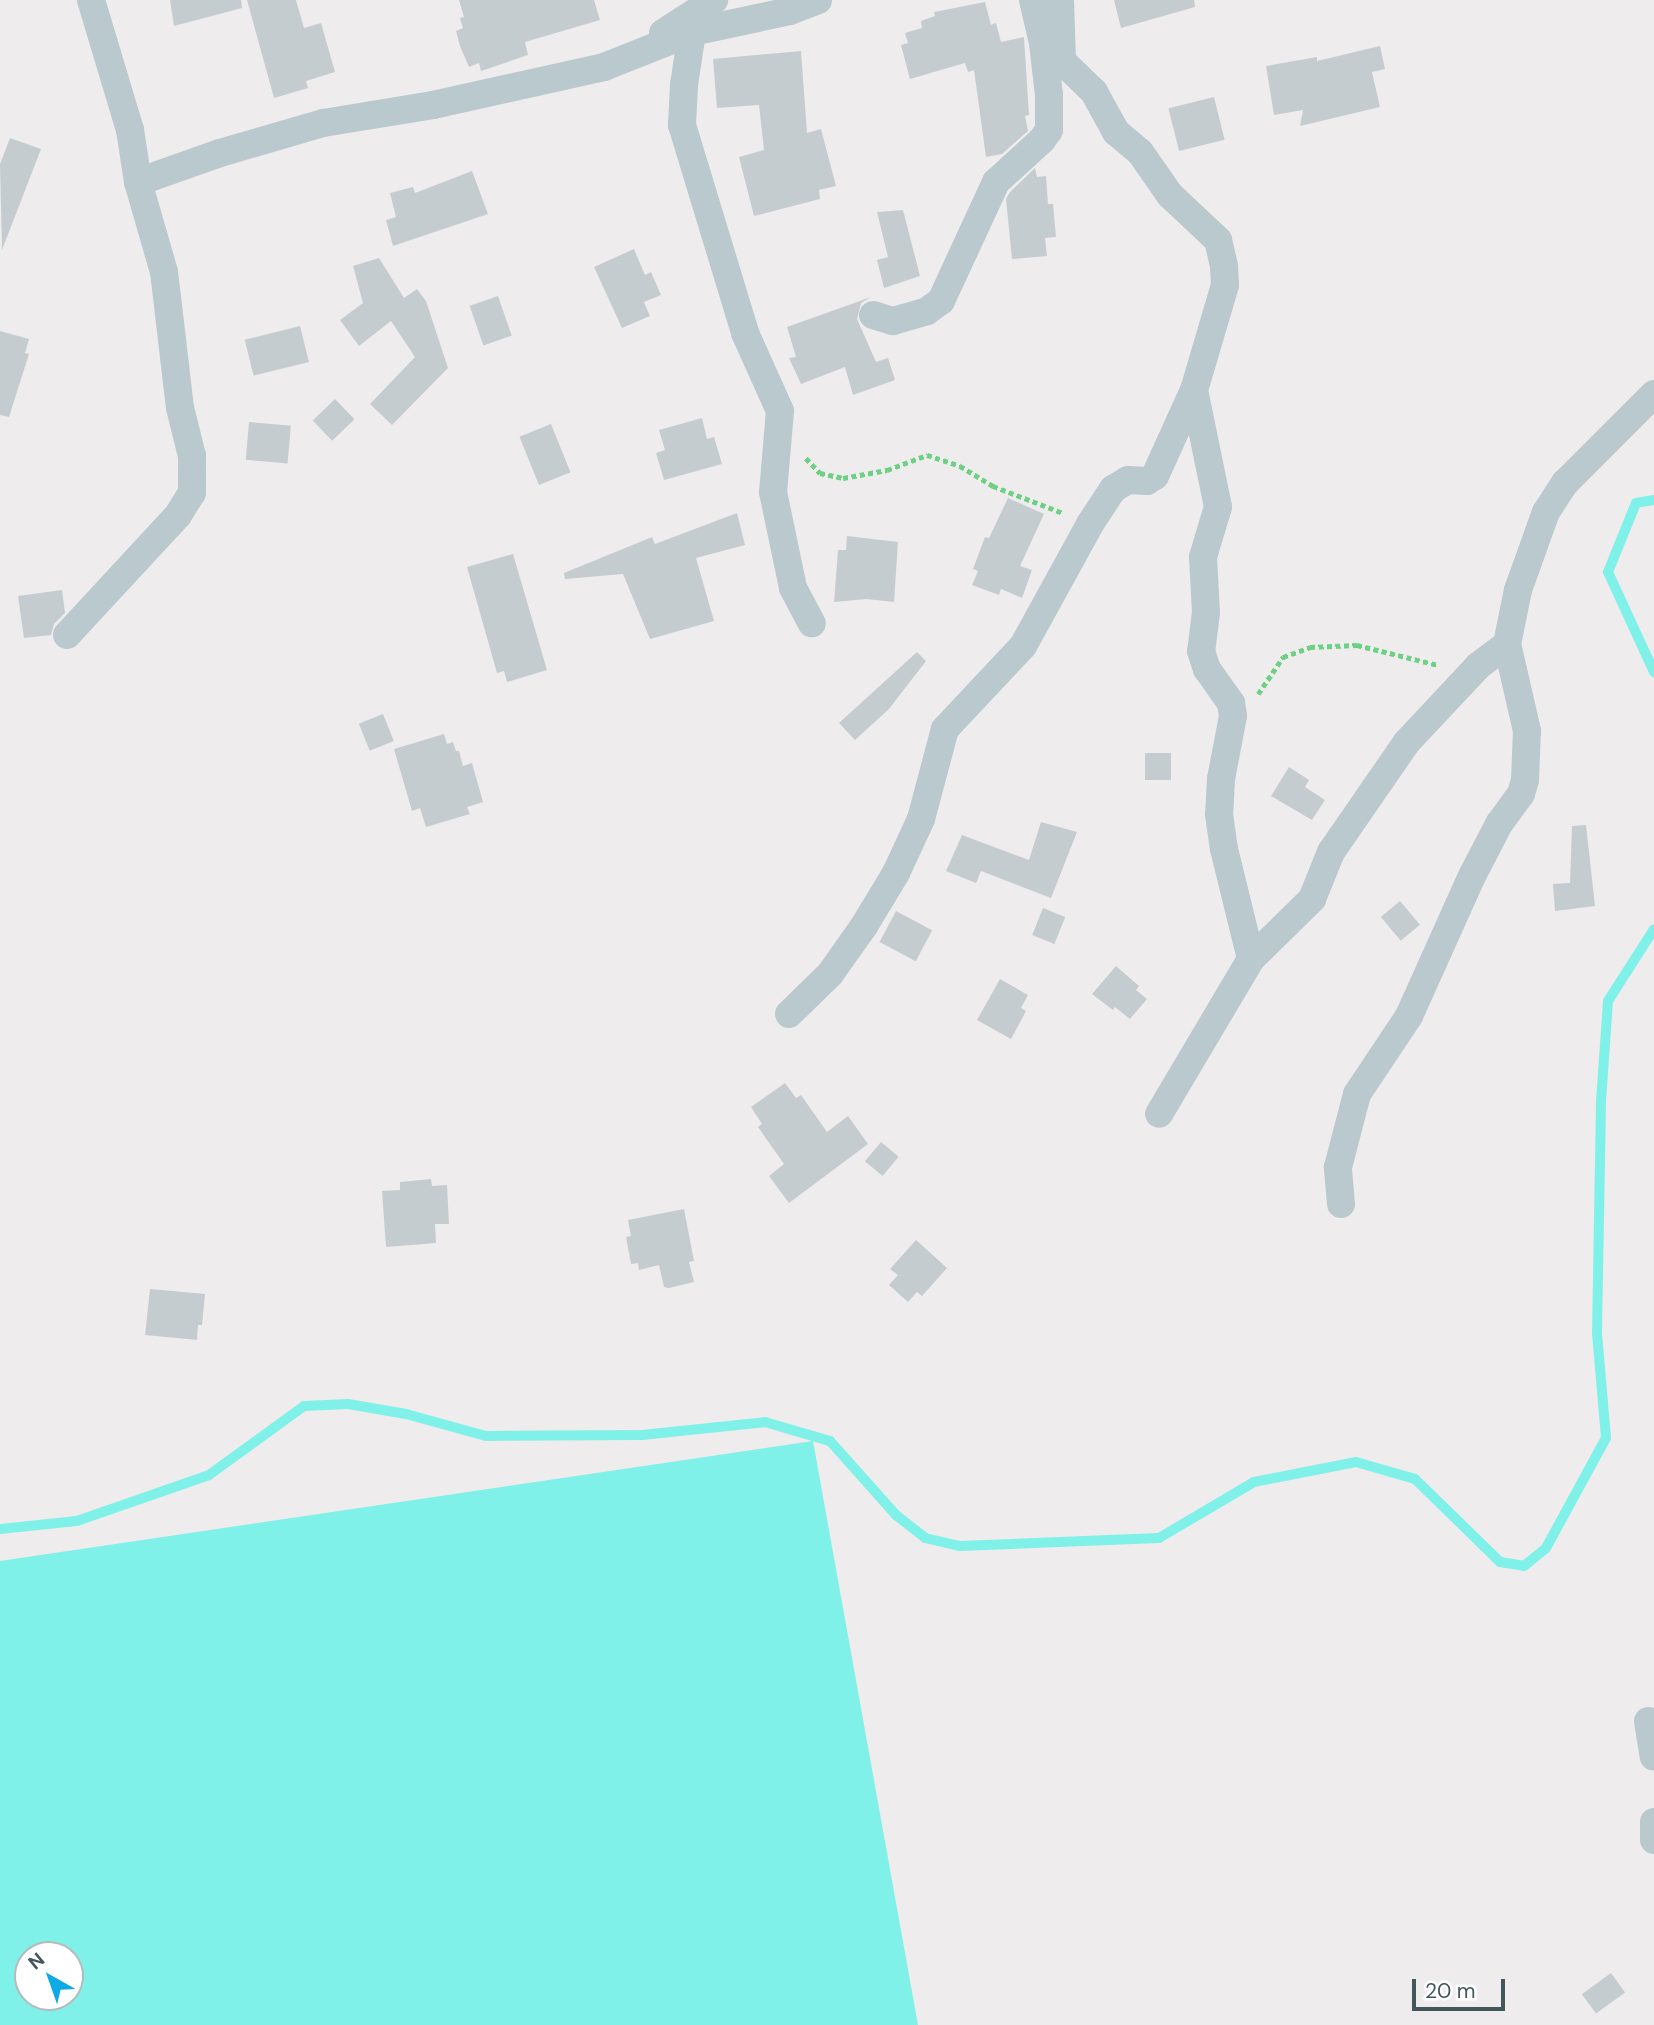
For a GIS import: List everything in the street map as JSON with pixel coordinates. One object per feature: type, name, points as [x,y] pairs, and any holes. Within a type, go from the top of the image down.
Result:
[{"type":"street","points":[[67,635],[178,515],[192,493],[192,456],[180,408],[164,272],[138,182],[130,130],[91,0]]},
{"type":"street","points":[[627,58],[714,0]]},
{"type":"street","points":[[138,182],[220,153],[323,124],[433,105],[604,66],[692,32],[790,10],[818,0]]},
{"type":"street","points":[[873,314],[893,321],[910,318],[941,301],[996,183],[1042,140],[1049,130],[1050,108],[1043,43],[1033,0]]},
{"type":"street","points":[[1060,0],[1059,34],[1064,62]]},
{"type":"street","points":[[692,32],[684,85],[682,125],[744,333],[779,411],[773,492],[793,587],[812,623]]},
{"type":"street","points":[[789,1014],[830,974],[864,926],[896,873],[921,819],[945,729],[1023,646],[1090,524],[1121,483],[1135,479],[1147,481],[1155,476],[1194,390],[1225,285],[1219,240],[1170,195],[1140,152],[1116,132],[1094,92],[1043,43]]},
{"type":"street","points":[[1194,390],[1219,507],[1203,557],[1206,612],[1201,652],[1207,669],[1228,696],[1233,716],[1221,779],[1219,814],[1224,849],[1251,959]]},
{"type":"street","points":[[1340,1204],[1338,1167],[1357,1094],[1409,1016],[1472,876],[1499,824],[1521,793],[1525,780],[1527,731],[1507,645],[1518,590],[1546,512],[1565,483],[1654,394]]},
{"type":"street","points":[[1159,1114],[1251,959],[1312,899],[1331,852],[1402,748],[1478,666],[1507,645]]},
{"type":"street","points":[[1648,1721],[1654,1757]]},
{"type":"street","points":[[1654,1822],[1654,1840]]},
{"type":"path","points":[[802,452],[813,467],[833,477],[887,470],[918,456],[944,459],[993,486],[1090,524]]},
{"type":"path","points":[[1233,716],[1257,695],[1283,657],[1298,649],[1357,645],[1429,664],[1478,666]]},
{"type":"water","points":[[813,1441],[918,2025],[0,2025],[0,1561]]},
{"type":"building","points":[[170,0],[241,0],[242,8],[174,26]]},
{"type":"building","points":[[247,0],[296,0],[304,28],[321,23],[335,72],[306,81],[308,88],[274,98]]},
{"type":"building","points":[[459,0],[594,0],[600,20],[525,42],[528,55],[481,71],[479,63],[469,67],[460,46],[456,31],[463,28],[460,18],[464,17]]},
{"type":"building","points":[[1114,0],[1194,0],[1195,7],[1121,28]]},
{"type":"building","points":[[985,2],[991,25],[996,23],[1001,42],[1024,37],[1029,115],[1025,116],[1028,131],[1002,154],[986,157],[974,70],[968,72],[965,63],[910,79],[901,45],[908,43],[905,33],[922,28],[921,21],[935,16],[934,12]]},
{"type":"building","points":[[1380,46],[1385,69],[1372,72],[1380,107],[1300,126],[1303,110],[1274,115],[1266,66],[1317,57],[1317,61]]},
{"type":"building","points":[[801,51],[807,133],[821,129],[836,186],[819,190],[820,199],[754,216],[739,157],[764,150],[759,105],[717,108],[713,59]]},
{"type":"building","points":[[1214,97],[1225,140],[1179,151],[1168,108]]},
{"type":"building","points":[[10,138],[41,149],[2,250],[0,164]]},
{"type":"building","points":[[1035,168],[1037,177],[1046,176],[1048,204],[1053,204],[1056,237],[1045,238],[1047,256],[1012,259],[1006,199]]},
{"type":"building","points":[[472,171],[488,214],[393,246],[386,220],[396,217],[390,193],[413,187],[415,193]]},
{"type":"building","points":[[903,210],[920,276],[884,288],[877,260],[888,257],[877,212]]},
{"type":"building","points":[[634,249],[645,275],[651,272],[661,295],[644,302],[650,316],[622,328],[594,267]]},
{"type":"building","points":[[379,258],[404,298],[417,289],[426,301],[448,368],[392,425],[370,404],[415,357],[391,321],[359,346],[340,320],[363,303],[353,266]]},
{"type":"building","points":[[498,296],[512,336],[483,345],[470,306]]},
{"type":"building","points":[[871,297],[861,303],[857,319],[876,362],[888,358],[895,380],[853,395],[845,367],[801,384],[789,358],[796,357],[787,327]]},
{"type":"building","points":[[300,326],[309,362],[254,376],[245,340]]},
{"type":"building","points":[[0,331],[29,339],[25,353],[29,354],[9,417],[0,415]]},
{"type":"building","points":[[335,399],[354,419],[332,441],[313,421]]},
{"type":"building","points":[[702,418],[707,439],[714,437],[722,464],[664,480],[656,453],[665,450],[659,430]]},
{"type":"building","points":[[249,422],[291,426],[288,464],[246,460]]},
{"type":"building","points":[[551,424],[570,472],[539,485],[519,437]]},
{"type":"building","points":[[1008,498],[1044,514],[1020,566],[1032,570],[1022,598],[1001,589],[999,595],[972,585],[978,571],[973,569],[985,537],[989,538]]},
{"type":"building","points":[[737,513],[745,545],[696,558],[714,621],[650,639],[623,574],[565,579],[564,573],[652,537],[655,544]]},
{"type":"building","points":[[847,536],[898,542],[894,602],[866,599],[834,602],[838,550],[846,550]]},
{"type":"building","points":[[513,554],[547,670],[507,682],[504,671],[497,673],[467,567]]},
{"type":"building","points":[[62,590],[65,613],[54,624],[51,635],[24,638],[18,596]]},
{"type":"building","points":[[917,652],[926,661],[889,709],[855,740],[839,723]]},
{"type":"building","points":[[383,714],[394,741],[370,751],[359,724]]},
{"type":"building","points":[[444,734],[447,744],[453,742],[456,751],[459,751],[463,766],[472,763],[483,802],[467,807],[470,814],[426,827],[420,808],[412,811],[394,749]]},
{"type":"building","points":[[1145,753],[1171,753],[1171,780],[1145,780]]},
{"type":"building","points":[[1289,767],[1309,780],[1305,787],[1325,800],[1312,820],[1271,796]]},
{"type":"building","points":[[1041,822],[1077,832],[1051,898],[981,871],[976,883],[946,871],[962,835],[1029,860]]},
{"type":"building","points":[[1586,825],[1595,906],[1555,911],[1553,884],[1570,883],[1572,826]]},
{"type":"building","points":[[1400,901],[1420,925],[1401,941],[1381,917]]},
{"type":"building","points":[[1043,908],[1065,917],[1054,944],[1032,935]]},
{"type":"building","points":[[896,911],[932,930],[916,961],[880,942]]},
{"type":"building","points":[[1116,966],[1139,986],[1136,990],[1147,999],[1130,1019],[1092,994]]},
{"type":"building","points":[[1000,979],[1028,995],[1021,1008],[1026,1011],[1011,1039],[977,1020]]},
{"type":"building","points":[[785,1083],[796,1098],[801,1095],[827,1132],[848,1116],[868,1144],[789,1203],[769,1176],[784,1164],[758,1127],[762,1124],[751,1107]]},
{"type":"building","points":[[881,1142],[899,1157],[883,1176],[865,1161]]},
{"type":"building","points":[[431,1179],[432,1186],[447,1185],[449,1224],[435,1224],[436,1243],[386,1247],[382,1191],[400,1190],[400,1182]]},
{"type":"building","points":[[684,1209],[694,1261],[689,1262],[694,1282],[664,1287],[659,1265],[639,1270],[638,1263],[631,1264],[626,1237],[631,1236],[628,1220]]},
{"type":"building","points":[[916,1240],[947,1268],[922,1296],[917,1292],[908,1302],[889,1285],[898,1275],[890,1269]]},
{"type":"building","points":[[150,1289],[205,1294],[202,1325],[198,1325],[197,1340],[145,1335]]},
{"type":"building","points":[[1611,1973],[1625,1992],[1596,2014],[1582,1994]]},
{"type":"waterway","points":[[1654,500],[1636,503],[1608,572],[1654,672]]},
{"type":"waterway","points":[[0,1529],[77,1521],[209,1475],[304,1406],[348,1404],[406,1414],[486,1436],[642,1435],[765,1422],[830,1441],[896,1515],[925,1538],[960,1546],[1159,1538],[1254,1482],[1356,1462],[1415,1479],[1500,1562],[1524,1566],[1546,1548],[1606,1438],[1597,1333],[1601,1101],[1608,1001],[1654,929]]}]
